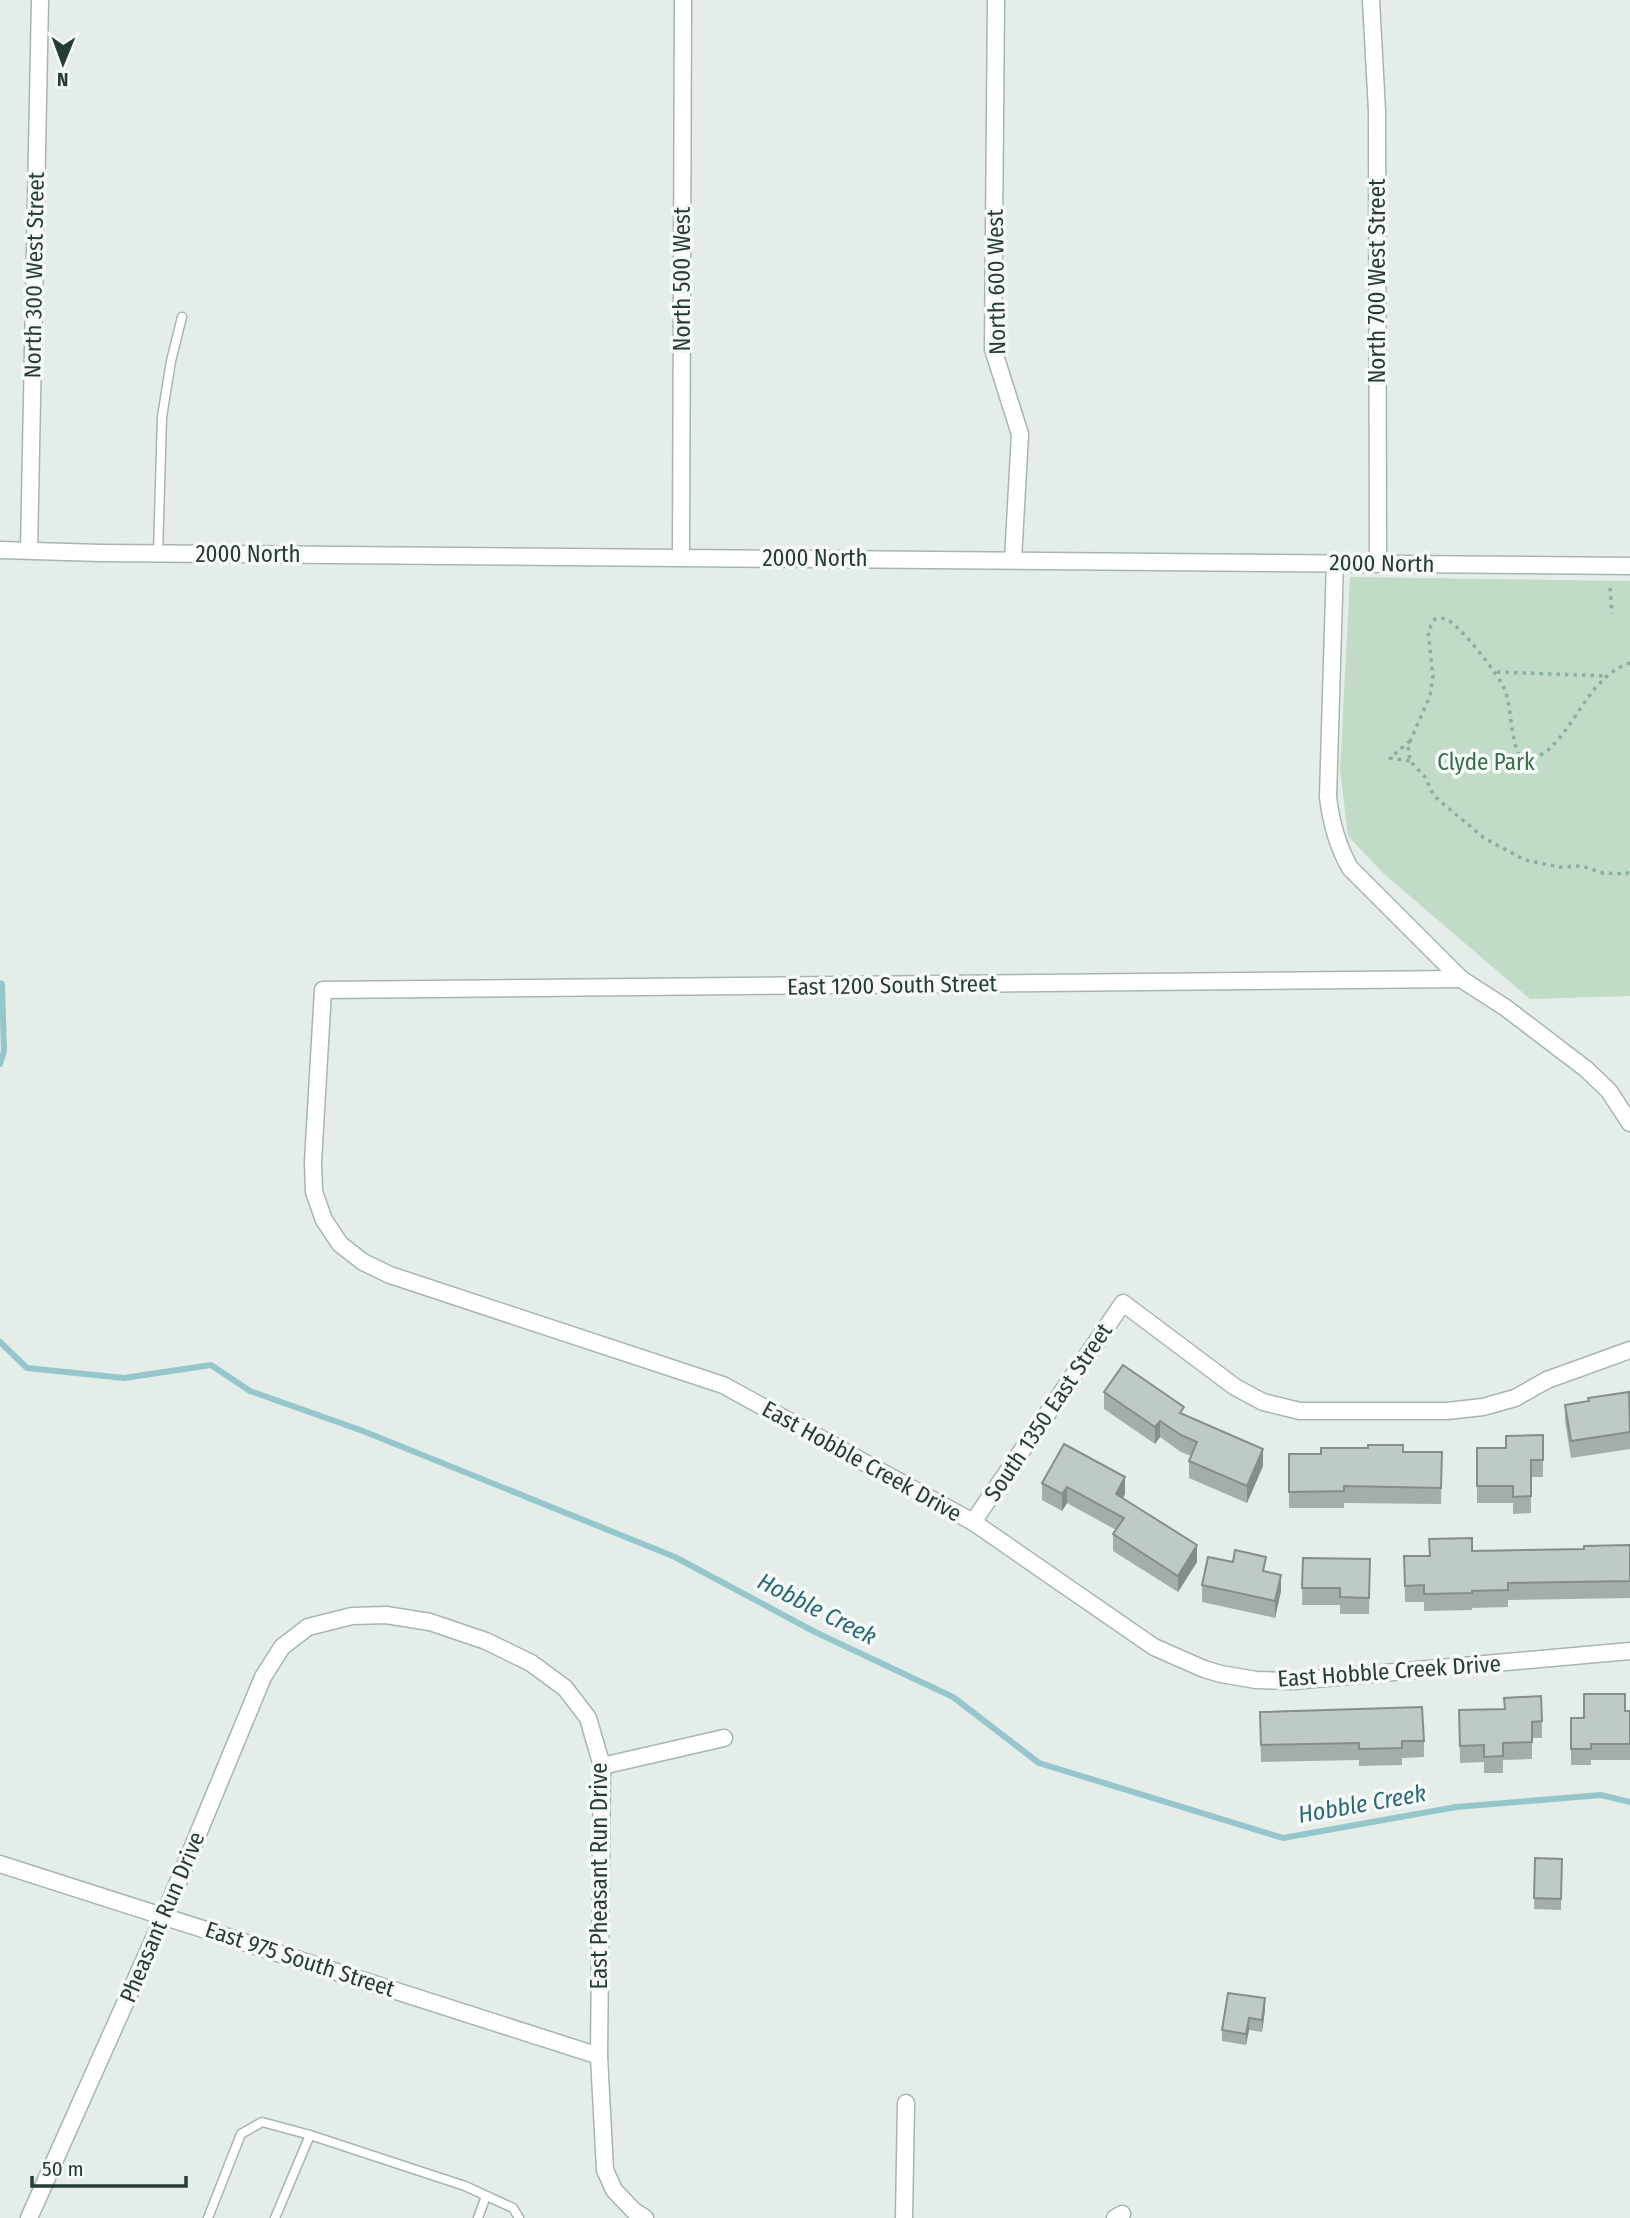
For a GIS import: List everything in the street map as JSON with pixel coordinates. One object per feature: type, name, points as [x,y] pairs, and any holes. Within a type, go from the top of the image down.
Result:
[{"type":"street","name":"North 300 West Street","points":[[29,550],[40,0]]},
{"type":"street","name":"North 500 West","points":[[681,557],[683,0]]},
{"type":"street","name":"North 600 West","points":[[996,0],[993,349],[1020,434],[1013,560]]},
{"type":"street","name":"North 700 West Street","points":[[1371,0],[1377,111],[1378,563]]},
{"type":"street","name":"2000 North","points":[[0,550],[158,554],[1630,566]]},
{"type":"street","points":[[1335,562],[1328,784],[1332,825],[1340,849],[1350,868],[1461,979],[1506,1008],[1586,1069],[1609,1091],[1630,1124]]},
{"type":"street","name":"East 1200 South Street","points":[[323,990],[1461,979]]},
{"type":"street","name":"East Hobble Creek Drive","points":[[323,990],[313,1162],[314,1192],[324,1220],[340,1244],[363,1262],[390,1275],[723,1385],[973,1522],[1154,1647],[1203,1669],[1256,1680],[1293,1681],[1630,1651]]},
{"type":"street","name":"South 1350 East Street","points":[[973,1522],[1123,1303],[1235,1387],[1263,1402],[1300,1411],[1447,1411],[1483,1407],[1515,1398],[1547,1380],[1630,1350]]},
{"type":"street","name":"East Pheasant Run Drive","points":[[307,1627],[352,1616],[386,1615],[430,1622],[531,1662],[565,1688],[588,1717],[602,1766],[599,2056],[605,2170],[614,2190],[634,2211],[645,2218]]},
{"type":"street","name":"Pheasant Run Drive","points":[[29,2218],[164,1916],[262,1677],[282,1647],[307,1627]]},
{"type":"street","points":[[602,1766],[724,1738]]},
{"type":"street","name":"East 975 South Street","points":[[0,1864],[599,2056]]},
{"type":"street","points":[[904,2218],[906,2103]]},
{"type":"lane","points":[[158,554],[162,417],[171,361],[182,317]]},
{"type":"lane","points":[[208,2218],[241,2134],[262,2122],[465,2186],[513,2208],[519,2218]]},
{"type":"lane","points":[[275,2218],[310,2135]]},
{"type":"lane","points":[[478,2218],[486,2196]]},
{"type":"path","points":[[1610,588],[1612,614]]},
{"type":"path","points":[[1630,663],[1607,676],[1550,749],[1532,759],[1518,755],[1511,737],[1505,690],[1496,672],[1458,627],[1444,618],[1435,619],[1428,631],[1433,676],[1430,696],[1408,747],[1410,761],[1425,777],[1434,796],[1484,838],[1517,856],[1560,867],[1582,866],[1603,873],[1626,874],[1630,871]]},
{"type":"path","points":[[1496,672],[1607,676]]},
{"type":"path","points":[[1410,761],[1390,758],[1411,739]]},
{"type":"green space","name":"Clyde Park","points":[[1350,577],[1630,581],[1630,996],[1530,999],[1383,873],[1348,836],[1340,770]]},
{"type":"building","points":[[1123,1365],[1184,1407],[1180,1413],[1263,1449],[1247,1486],[1189,1461],[1197,1442],[1160,1421],[1155,1427],[1104,1392]]},
{"type":"building","points":[[1629,1392],[1630,1432],[1571,1441],[1565,1405],[1589,1401],[1588,1398]]},
{"type":"building","points":[[1543,1435],[1543,1460],[1531,1460],[1531,1496],[1513,1497],[1513,1486],[1477,1486],[1477,1448],[1506,1448],[1506,1436]]},
{"type":"building","points":[[1064,1444],[1125,1477],[1116,1494],[1197,1545],[1178,1576],[1113,1534],[1124,1518],[1067,1487],[1062,1494],[1042,1483]]},
{"type":"building","points":[[1368,1445],[1403,1445],[1403,1452],[1442,1452],[1441,1488],[1344,1486],[1344,1491],[1289,1492],[1289,1454],[1321,1454],[1321,1448],[1368,1448]]},
{"type":"building","points":[[1472,1538],[1472,1551],[1584,1549],[1584,1546],[1630,1545],[1630,1581],[1508,1583],[1508,1590],[1472,1593],[1424,1594],[1424,1585],[1405,1586],[1404,1556],[1430,1556],[1429,1539]]},
{"type":"building","points":[[1235,1550],[1266,1557],[1263,1571],[1281,1575],[1275,1601],[1202,1585],[1208,1557],[1233,1562]]},
{"type":"building","points":[[1303,1558],[1370,1559],[1369,1598],[1340,1597],[1340,1588],[1302,1588]]},
{"type":"building","points":[[1584,1694],[1625,1694],[1625,1711],[1630,1711],[1630,1744],[1591,1744],[1591,1749],[1571,1749],[1571,1718],[1584,1718]]},
{"type":"building","points":[[1541,1696],[1542,1721],[1532,1722],[1532,1742],[1503,1743],[1503,1756],[1484,1757],[1484,1745],[1460,1746],[1459,1710],[1505,1709],[1504,1698]]},
{"type":"building","points":[[1422,1707],[1424,1741],[1402,1741],[1402,1748],[1359,1749],[1359,1743],[1261,1745],[1260,1712]]},
{"type":"building","points":[[1535,1858],[1562,1859],[1561,1899],[1534,1898]]},
{"type":"building","points":[[1228,1993],[1265,1998],[1262,2020],[1249,2018],[1246,2034],[1222,2030]]},
{"type":"waterway","name":"Hobble Creek","points":[[0,983],[4,1051],[0,1064]]},
{"type":"waterway","name":"Hobble Creek","points":[[0,1342],[27,1368],[124,1378],[211,1365],[250,1391],[363,1431],[675,1557],[815,1632],[953,1697],[1039,1763],[1283,1838],[1456,1807],[1601,1795],[1630,1802]]}]
